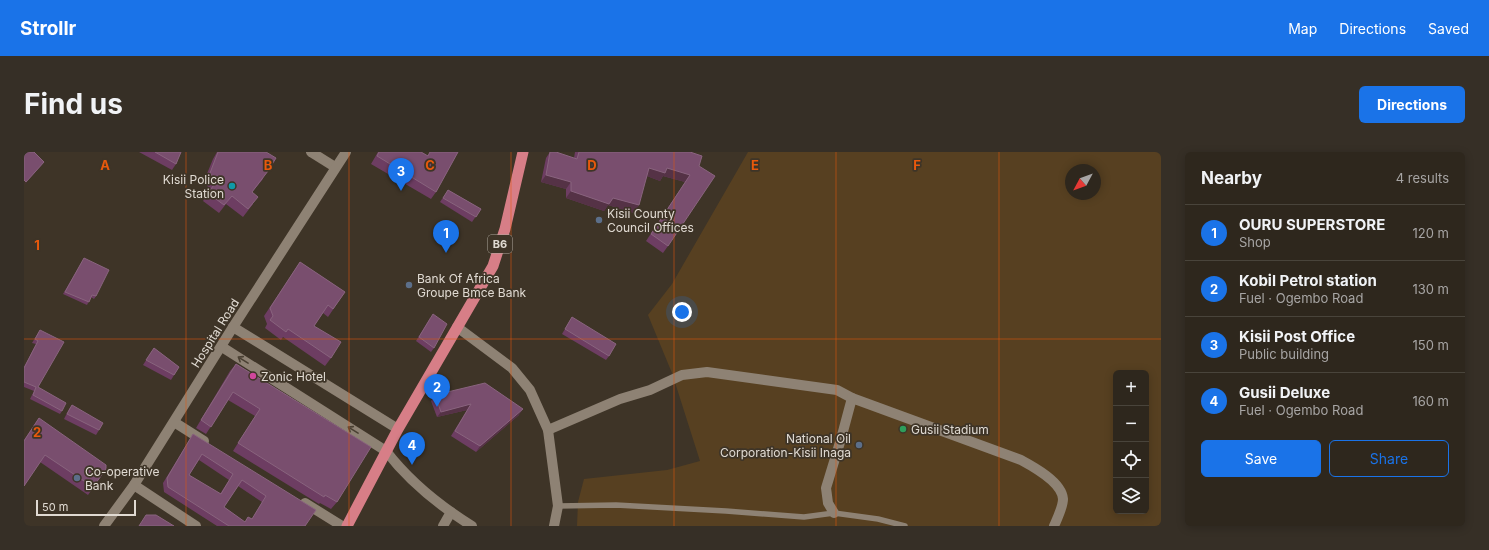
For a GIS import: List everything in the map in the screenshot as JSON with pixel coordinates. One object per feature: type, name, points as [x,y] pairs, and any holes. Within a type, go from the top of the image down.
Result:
[{"type":"highway","name":"B6","points":[[347,526],[398,429],[456,327],[493,266],[505,229],[523,152]]},
{"type":"street","points":[[311,152],[335,167]]},
{"type":"street","name":"Hospital Road","points":[[104,526],[134,484],[346,152]]},
{"type":"street","points":[[233,327],[398,429]]},
{"type":"street","points":[[456,327],[512,368],[530,390],[548,430],[558,506],[554,526]]},
{"type":"street","points":[[222,347],[386,451],[399,467],[451,512],[472,526]]},
{"type":"street","points":[[548,430],[620,399],[650,390],[682,375],[707,372],[837,390],[852,398],[1021,460],[1041,471],[1061,490],[1063,500],[1054,526]]},
{"type":"street","points":[[834,513],[828,503],[826,488],[828,476],[841,439],[852,398]]},
{"type":"street","points":[[174,422],[214,447]]},
{"type":"street","points":[[134,484],[196,526]]},
{"type":"street","points":[[295,497],[342,526]]},
{"type":"street","points":[[443,526],[451,512]]},
{"type":"lane","points":[[558,506],[616,505],[804,517],[834,513],[878,519],[905,526]]},
{"type":"shaded area","points":[[748,152],[1161,152],[1161,526],[577,526],[578,502],[584,479],[667,470],[700,461],[672,373],[648,315],[672,284]]},
{"type":"building","points":[[27,152],[34,152],[44,162],[26,182],[24,180],[24,156]]},
{"type":"building","points":[[155,152],[181,152],[176,164]]},
{"type":"building","name":"Kisii Police Station","points":[[218,152],[266,152],[276,158],[252,192],[258,197],[248,209],[232,196],[224,205],[208,193],[216,182],[210,173]]},
{"type":"building","points":[[379,152],[421,152],[428,156],[430,152],[458,152],[436,192],[377,156]]},
{"type":"building","points":[[550,152],[556,152],[577,159],[579,152],[690,152],[702,156],[699,166],[715,176],[668,246],[651,234],[690,175],[667,168],[665,173],[649,168],[639,205],[613,198],[609,204],[571,191],[571,182],[546,175]]},
{"type":"building","points":[[448,190],[481,209],[476,217],[443,198]]},
{"type":"building","points":[[84,258],[109,270],[96,296],[92,295],[89,302],[65,292]]},
{"type":"building","points":[[300,262],[345,292],[333,309],[328,305],[314,326],[341,342],[331,358],[288,329],[286,332],[270,320],[273,316],[270,308]]},
{"type":"building","points":[[433,314],[447,324],[434,348],[419,337]]},
{"type":"building","points":[[572,317],[616,344],[609,356],[565,329]]},
{"type":"building","points":[[40,330],[64,342],[38,387],[66,403],[62,411],[33,395],[36,387],[24,382],[24,368],[38,341],[35,339]]},
{"type":"building","points":[[154,348],[179,367],[174,375],[146,360]]},
{"type":"building","points":[[236,364],[371,447],[337,502],[325,495],[324,497],[238,443],[260,409],[233,392],[211,427],[201,420]]},
{"type":"building","points":[[485,383],[523,409],[480,446],[455,431],[471,404],[441,412],[435,395]]},
{"type":"building","points":[[72,405],[103,423],[99,430],[67,414]]},
{"type":"building","points":[[39,418],[106,465],[106,469],[93,487],[45,455],[24,486],[24,441]]},
{"type":"building","points":[[193,434],[316,510],[305,526],[229,526],[168,487],[167,478]],"holes":[[[202,454],[233,474],[221,494],[189,475]],[[242,480],[266,496],[252,519],[248,517],[245,522],[224,507]]]},
{"type":"building","points":[[146,515],[156,515],[174,526],[139,526]]},
{"type":"place","name":"Kisii Police Station","points":[[232,186]]},
{"type":"place","name":"Kisii Post Office","points":[[401,191]]},
{"type":"place","name":"Kisii County Council Offices","points":[[599,220]]},
{"type":"place","name":"OURU SUPERSTORE","points":[[446,253]]},
{"type":"place","name":"Bank Of Africa Groupe Bmce Bank","points":[[409,285]]},
{"type":"place","name":"Zonic Hotel","points":[[253,376]]},
{"type":"place","name":"Kobil Petrol station","points":[[437,407]]},
{"type":"place","name":"Gusii Stadium","points":[[903,429]]},
{"type":"place","name":"National Oil Corporation-Kisii Inaga","points":[[859,445]]},
{"type":"place","name":"Gusii Deluxe","points":[[412,465]]},
{"type":"place","name":"Co-operative Bank","points":[[77,478]]}]
